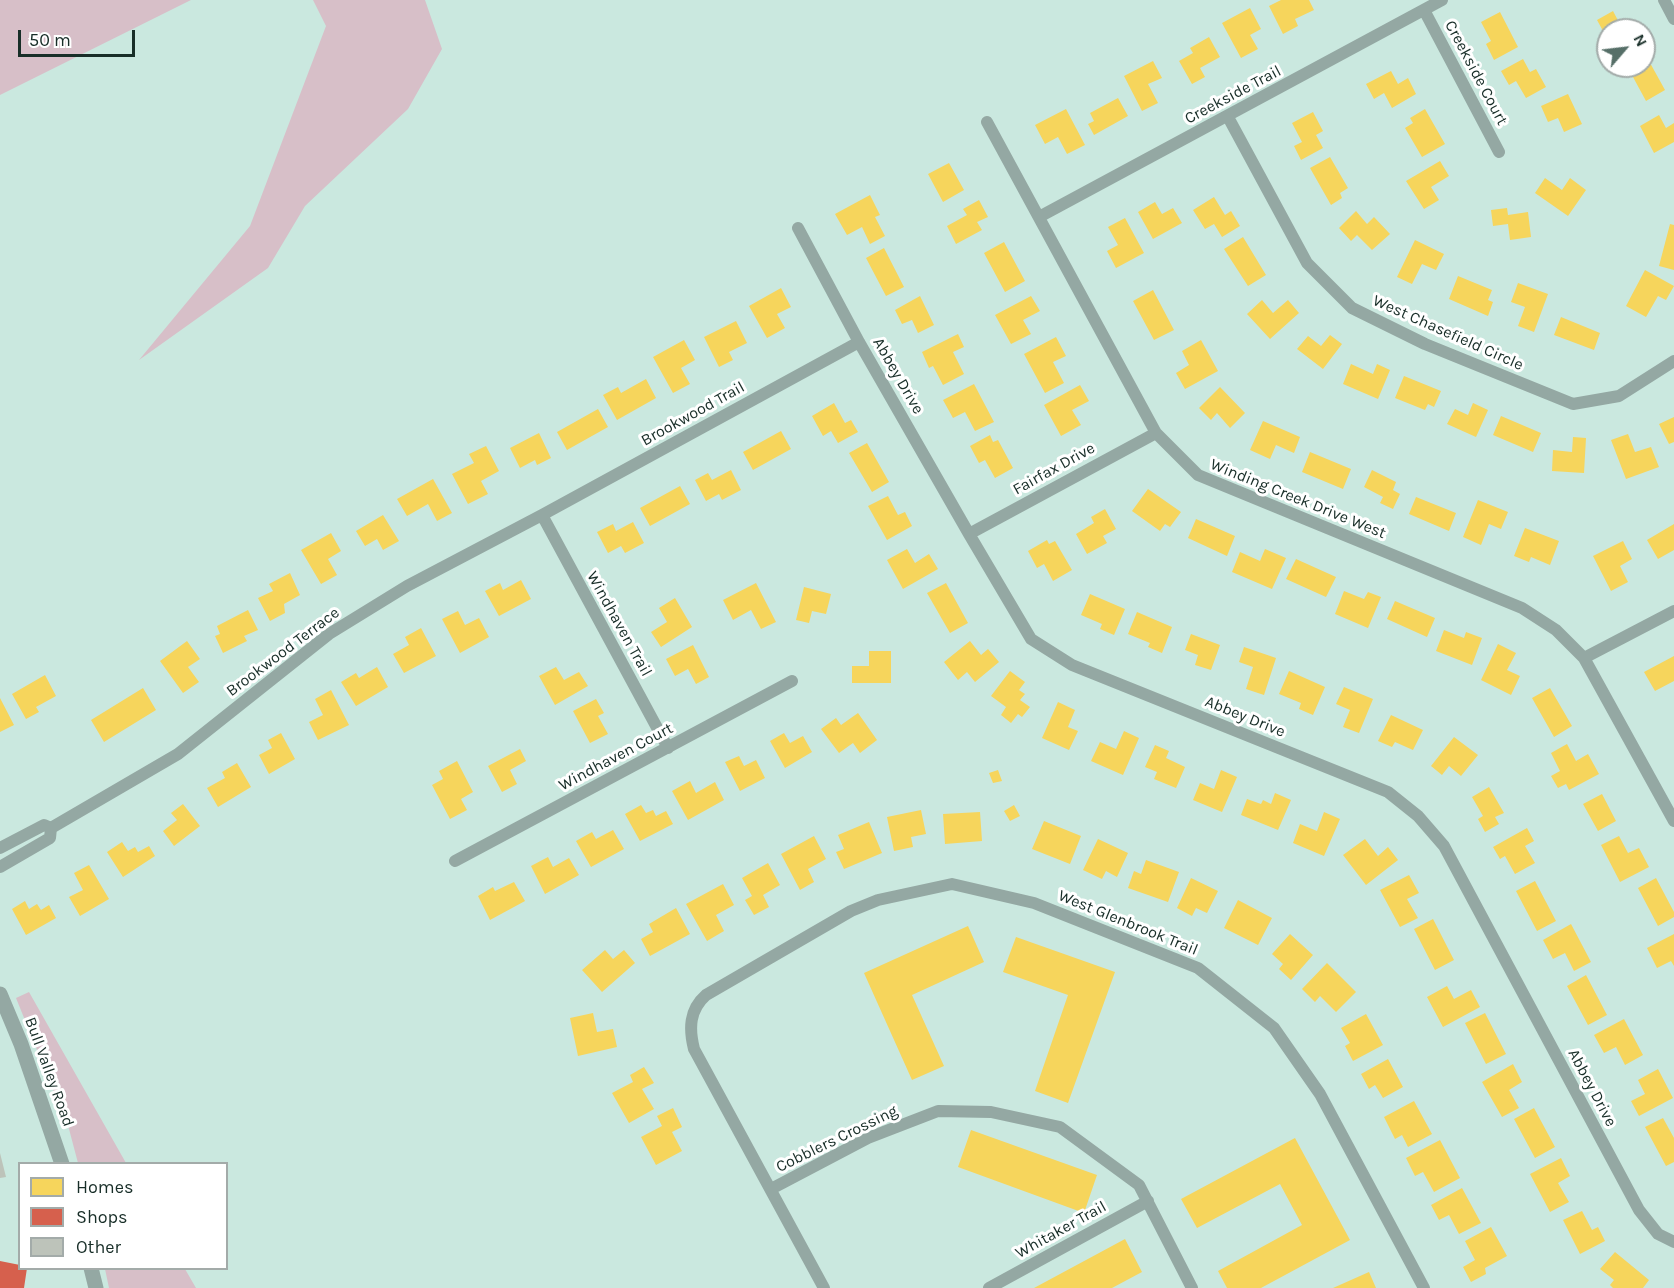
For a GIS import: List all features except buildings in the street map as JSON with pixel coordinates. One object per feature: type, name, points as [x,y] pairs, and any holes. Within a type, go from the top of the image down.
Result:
[{"type":"street","name":"Creekside Trail","points":[[1039,217],[1442,0]]},
{"type":"street","points":[[1664,0],[1674,19]]},
{"type":"street","name":"Creekside Court","points":[[1424,10],[1499,152]]},
{"type":"street","name":"West Chasefield Circle","points":[[1228,117],[1307,263],[1352,308],[1425,344],[1573,404],[1619,396],[1674,361]]},
{"type":"street","name":"Winding Creek Drive West","points":[[987,122],[1156,433],[1198,475],[1522,608],[1556,630],[1584,658],[1674,821]]},
{"type":"street","name":"Abbey Drive","points":[[798,228],[860,342],[1031,639],[1072,665],[1388,792],[1418,816],[1444,846],[1639,1210],[1658,1234],[1674,1242]]},
{"type":"street","name":"Brookwood Trail","points":[[542,515],[860,342]]},
{"type":"street","name":"Fairfax Drive","points":[[969,534],[1156,433]]},
{"type":"street","name":"Windhaven Trail","points":[[542,515],[668,748]]},
{"type":"street","name":"Brookwood Terrace","points":[[51,828],[178,754],[329,634],[407,586],[542,515]]},
{"type":"street","points":[[1584,658],[1674,611]]},
{"type":"street","name":"Windhaven Court","points":[[455,861],[792,681]]},
{"type":"street","name":"Brookwood Terrace","points":[[0,848],[44,825],[51,828]]},
{"type":"street","name":"Brookwood Terrace","points":[[0,867],[50,838],[51,828]]},
{"type":"street","name":"West Glenbrook Trail","points":[[771,1189],[694,1049],[691,1037],[695,1008],[706,995],[851,911],[878,900],[952,884],[1034,903],[1198,968],[1274,1028],[1320,1094],[1424,1288]]},
{"type":"street","name":"Bull Valley Road","points":[[0,994],[21,1044],[61,1162]]},
{"type":"street","name":"Cobblers Crossing","points":[[771,1189],[868,1138],[938,1110],[991,1112],[1060,1127],[1139,1185],[1192,1288]]},
{"type":"street","points":[[771,1189],[824,1288]]},
{"type":"street","name":"Whitaker Trail","points":[[989,1288],[1148,1201]]},
{"type":"street","points":[[91,1270],[96,1288]]},
{"type":"shaded area","points":[[0,0],[191,0],[0,95]]},
{"type":"shaded area","points":[[313,0],[425,0],[442,49],[408,109],[305,206],[268,268],[139,360],[250,226],[326,26]]},
{"type":"shaded area","points":[[29,992],[125,1162],[78,1162],[69,1129],[16,998]]},
{"type":"shaded area","points":[[105,1270],[186,1270],[196,1288],[109,1288]]}]
